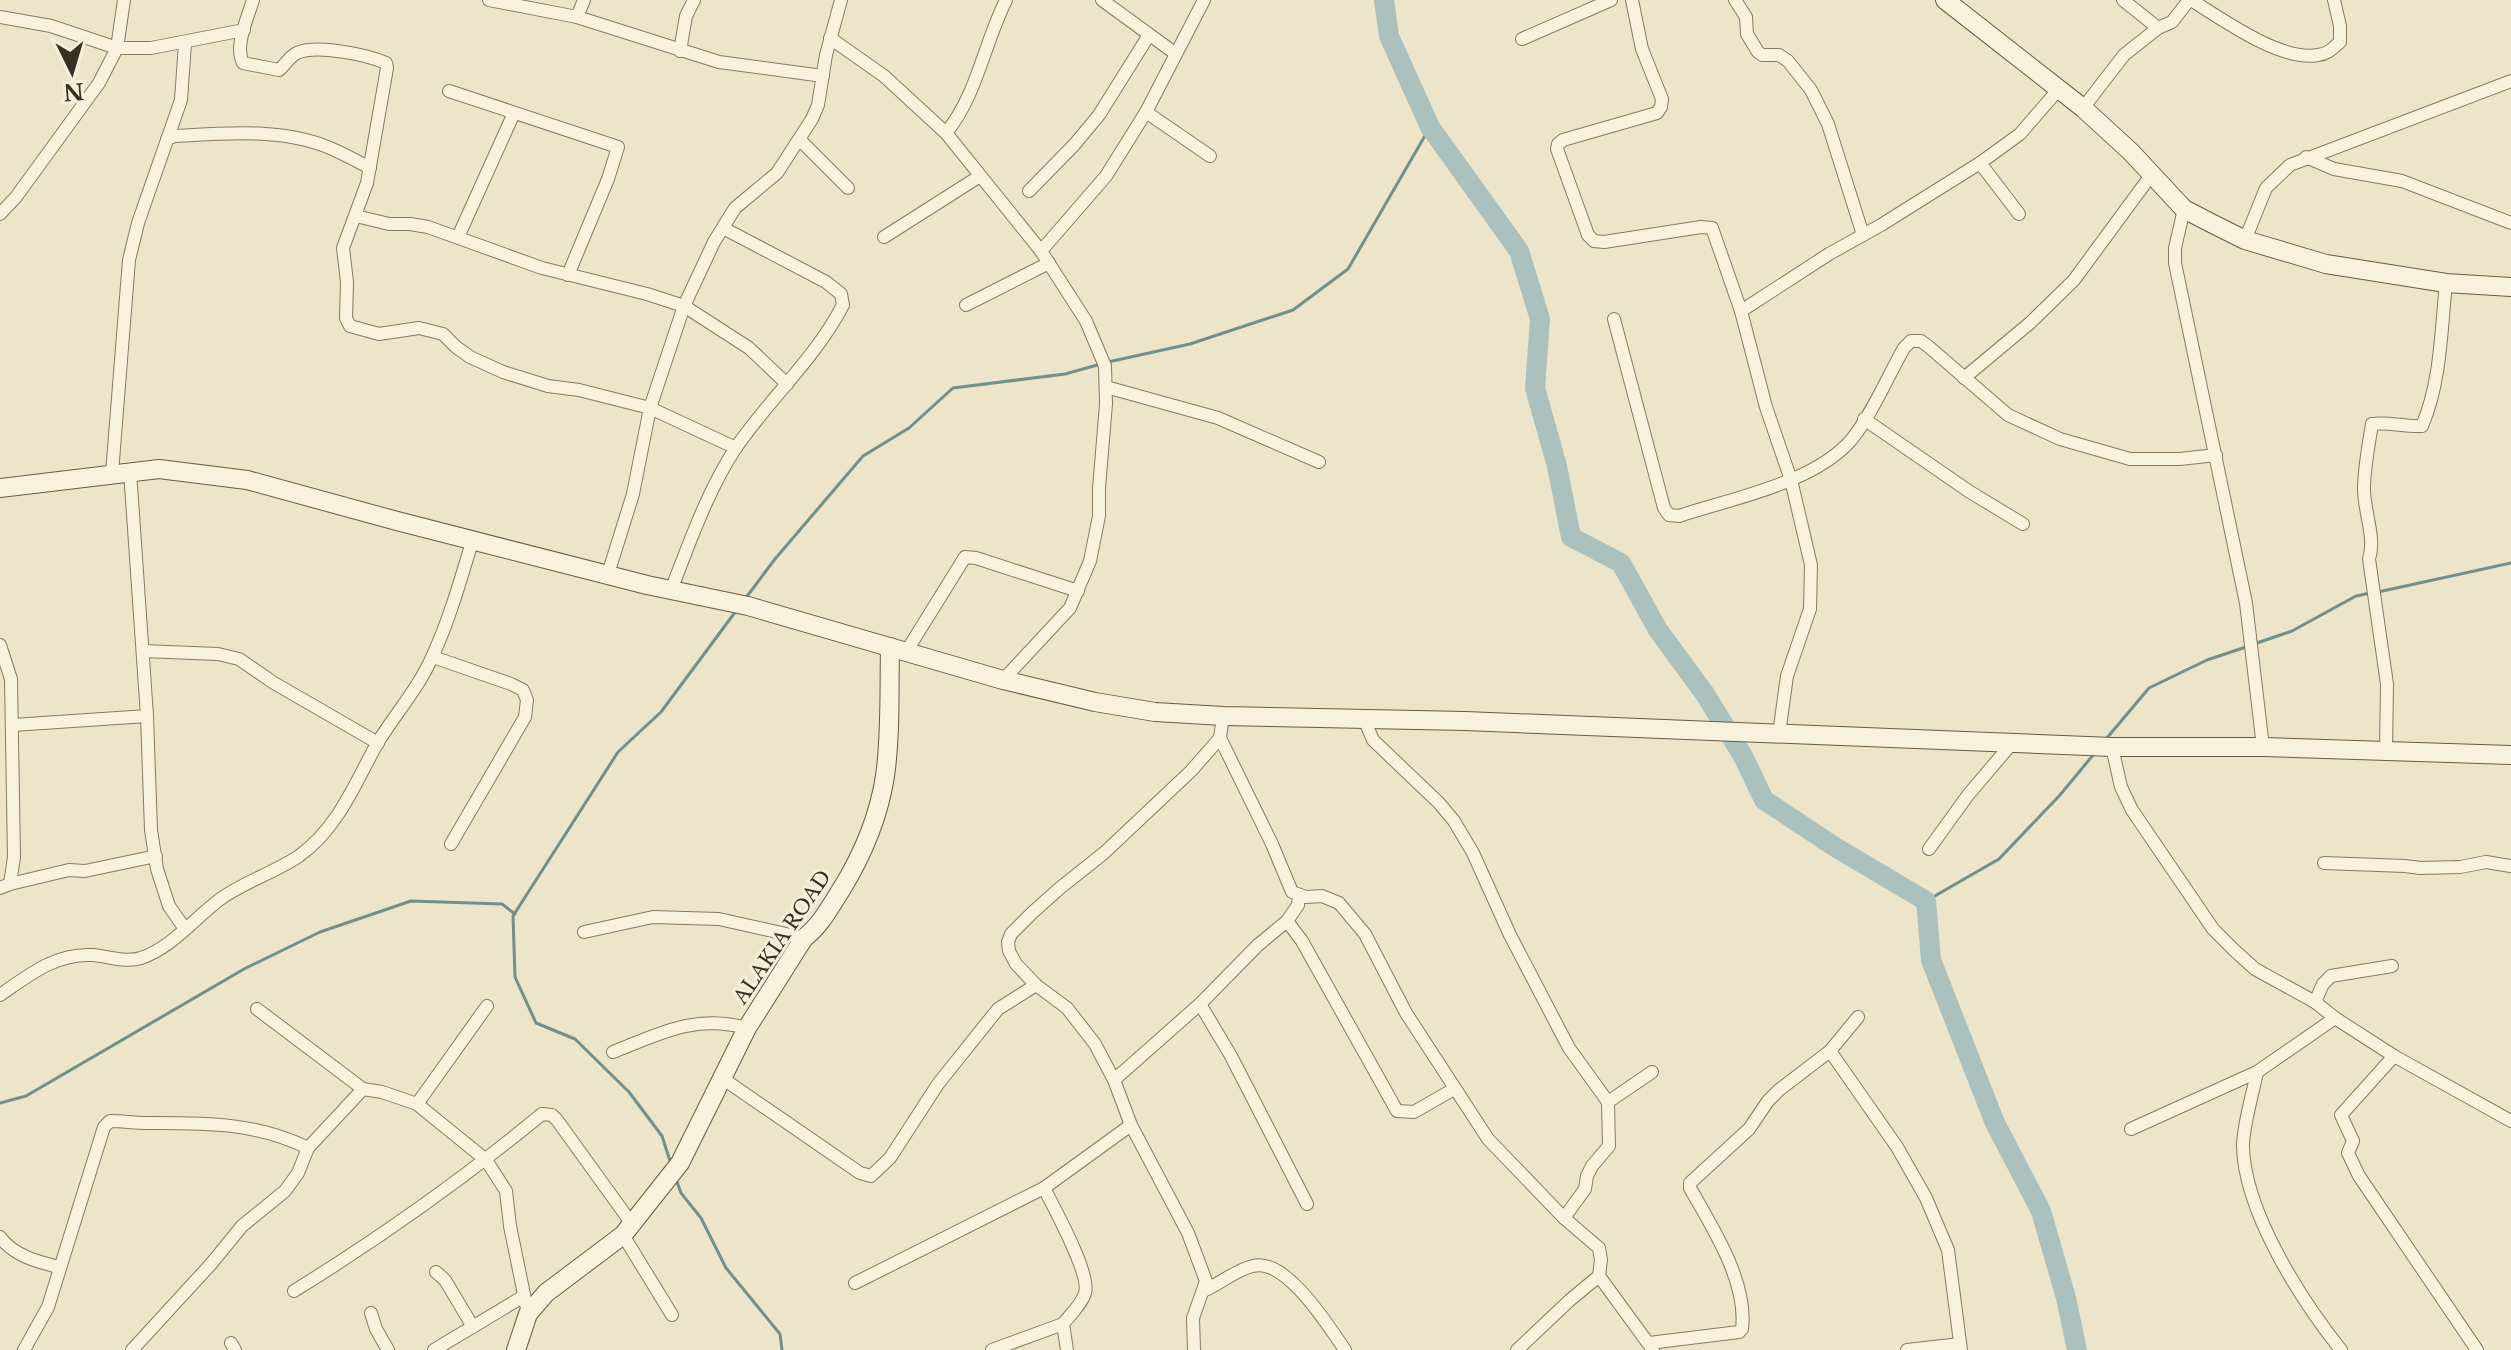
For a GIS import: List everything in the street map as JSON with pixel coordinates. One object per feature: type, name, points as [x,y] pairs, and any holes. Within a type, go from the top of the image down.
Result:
[{"type":"main road","points":[[1945,0],[2083,108],[2184,209],[2245,240],[2326,264],[2446,283],[2511,287]]},
{"type":"main road","points":[[0,488],[159,469],[247,480],[671,590],[742,604],[1003,680],[1131,709],[1223,716],[1465,721],[2104,746],[2263,747],[2511,755]]},
{"type":"main road","name":"ALAKIA ROAD","points":[[526,1305],[628,1230],[667,1182],[680,1163],[747,1028],[804,938],[824,917],[850,875],[880,800],[898,649]]},
{"type":"main road","points":[[516,1350],[526,1305]]},
{"type":"street","points":[[0,214],[16,197],[99,83],[117,48],[124,0]]},
{"type":"street","points":[[253,0],[244,30],[240,57],[243,63],[279,70],[294,54],[304,51],[360,55],[386,63],[388,74],[370,168],[343,248],[347,282],[346,318],[350,326],[379,334],[419,328],[443,334],[470,357],[503,372],[548,386],[579,390],[650,408],[736,448]]},
{"type":"street","points":[[489,0],[577,17],[719,62],[823,76]]},
{"type":"street","points":[[577,17],[584,0]]},
{"type":"street","points":[[680,51],[686,16],[694,0]]},
{"type":"street","points":[[608,574],[633,494],[650,408],[684,306],[735,208],[777,173],[800,140],[818,105],[830,38],[841,0]]},
{"type":"street","points":[[1102,0],[1176,54]]},
{"type":"street","points":[[1041,251],[1106,176],[1146,112],[1204,0]]},
{"type":"street","points":[[1522,39],[1611,0]]},
{"type":"street","points":[[1632,0],[1642,49],[1662,99],[1661,107],[1657,113],[1563,140],[1557,149],[1588,235],[1594,241],[1712,228],[1741,311],[1766,407],[1791,480],[1811,565],[1810,609],[1787,676],[1779,734]]},
{"type":"street","points":[[1735,0],[1746,17],[1747,34],[1758,52],[1762,55],[1779,55],[1788,61],[1811,90],[1828,124],[1863,235]]},
{"type":"street","points":[[2123,0],[2158,28]]},
{"type":"street","points":[[2083,108],[2118,61],[2158,28],[2172,22],[2190,0],[2271,45],[2299,55],[2318,56],[2331,51],[2340,42],[2334,0]]},
{"type":"street","points":[[946,133],[958,119],[967,99],[1003,1]]},
{"type":"street","points":[[0,17],[51,26],[117,48],[151,48],[244,30]]},
{"type":"street","points":[[1029,191],[1099,115],[1149,35]]},
{"type":"street","points":[[830,38],[884,76],[946,133],[1049,263],[1086,321],[1106,377],[1099,516],[1090,561],[1070,608],[1003,680]]},
{"type":"street","points":[[185,43],[181,100],[138,223],[129,260],[121,472],[143,651],[151,830],[157,869],[169,906],[185,929]]},
{"type":"street","points":[[2245,240],[2266,188],[2290,165],[2511,81]]},
{"type":"street","points":[[1741,311],[1980,163],[2020,134],[2058,90]]},
{"type":"street","points":[[449,91],[618,147],[568,275]]},
{"type":"street","points":[[1146,112],[1210,156]]},
{"type":"street","points":[[458,237],[514,113]]},
{"type":"street","points":[[167,139],[232,133],[280,135],[328,147],[370,168]]},
{"type":"street","points":[[800,140],[848,188]]},
{"type":"street","points":[[2306,157],[2334,169],[2414,185],[2511,223]]},
{"type":"street","points":[[1980,163],[2019,214]]},
{"type":"street","points":[[1964,378],[2030,323],[2074,280],[2152,174]]},
{"type":"street","points":[[884,237],[980,176]]},
{"type":"street","points":[[2184,209],[2175,248],[2175,263],[2250,632],[2263,747]]},
{"type":"street","points":[[356,216],[389,224],[428,227],[506,256],[684,306],[749,348],[787,384]]},
{"type":"street","points":[[671,590],[699,517],[736,448],[804,365],[843,305],[841,294],[826,282],[723,228]]},
{"type":"street","points":[[966,305],[1049,263]]},
{"type":"street","points":[[2386,751],[2387,684],[2369,559],[2373,539],[2368,528],[2364,486],[2372,424],[2391,422],[2404,427],[2422,426],[2430,409],[2446,283]]},
{"type":"street","points":[[1614,319],[1669,515],[1679,516],[1791,480],[1842,450],[1854,437],[1904,348],[1911,341],[1921,341],[2008,415],[2081,447],[2130,459],[2216,455]]},
{"type":"street","points":[[1106,377],[1218,418],[1319,462]]},
{"type":"street","points":[[1864,419],[1970,492],[2023,524]]},
{"type":"street","points":[[0,995],[55,960],[80,955],[124,960],[140,958],[157,950],[221,899],[299,856],[322,835],[342,810],[378,743],[433,657],[473,539]]},
{"type":"street","points":[[898,649],[965,557],[1078,591]]},
{"type":"street","points":[[0,645],[11,679],[13,725],[14,857],[5,886]]},
{"type":"street","points":[[143,651],[218,654],[239,659],[274,683],[378,743]]},
{"type":"street","points":[[433,657],[511,684],[523,690],[527,700],[525,717],[451,844]]},
{"type":"street","points":[[13,725],[147,716]]},
{"type":"street","points":[[1194,1350],[1193,1318],[1206,1281],[1188,1233],[1131,1125],[1114,1080],[1095,1044],[1067,1008],[1036,985],[1016,964],[1008,942],[1011,934],[1060,888],[1104,853],[1191,771],[1220,738],[1223,716]]},
{"type":"street","points":[[1364,719],[1373,740],[1425,788],[1454,821],[1473,853],[1510,935],[1569,1048],[1608,1102],[1609,1146],[1592,1166],[1585,1189],[1564,1218]]},
{"type":"street","points":[[1220,738],[1292,892],[1299,896],[1322,896],[1339,903],[1365,934],[1406,1013],[1488,1139],[1564,1218],[1599,1248],[1599,1276],[1517,1350]]},
{"type":"street","points":[[1929,849],[1968,795],[2013,742]]},
{"type":"street","points":[[2104,746],[2132,810],[2213,929],[2255,969],[2315,1002],[2394,1056],[2511,1121]]},
{"type":"street","points":[[5,886],[69,870],[85,871],[156,856]]},
{"type":"street","points":[[2324,863],[2420,868],[2460,867],[2486,862],[2511,866]]},
{"type":"street","points":[[1114,1080],[1287,921],[1298,905],[1299,896]]},
{"type":"street","points":[[584,932],[653,917],[719,919],[804,938]]},
{"type":"street","points":[[1287,921],[1302,941],[1397,1111],[1414,1112],[1454,1089]]},
{"type":"street","points":[[2315,1002],[2323,984],[2331,976],[2392,966]]},
{"type":"street","points":[[722,1078],[860,1173],[871,1176],[885,1165],[938,1084],[998,1009],[1036,985]]},
{"type":"street","points":[[1200,1004],[1231,1056],[1307,1204]]},
{"type":"street","points":[[417,1104],[487,1006]]},
{"type":"street","points":[[257,1009],[363,1089],[417,1104],[486,1160],[506,1191],[526,1305],[487,1316],[434,1350]]},
{"type":"street","points":[[1599,1276],[1651,1347],[1742,1329],[1743,1308],[1728,1258],[1690,1183],[1749,1129],[1779,1090],[1830,1051],[1858,1017]]},
{"type":"street","points":[[2131,1129],[2257,1072],[2335,1018]]},
{"type":"street","points":[[613,1052],[681,1026],[704,1022],[747,1028]]},
{"type":"street","points":[[1830,1051],[1897,1147],[1926,1198],[1948,1250],[1961,1347],[1907,1350]]},
{"type":"street","points":[[2394,1056],[2341,1115],[2353,1141],[2348,1153],[2390,1224],[2477,1350]]},
{"type":"street","points":[[1608,1102],[1652,1072]]},
{"type":"street","points":[[2257,1072],[2243,1145],[2256,1208],[2274,1248],[2306,1304],[2341,1350]]},
{"type":"street","points":[[132,1350],[242,1226],[285,1191],[298,1173],[308,1148],[363,1089]]},
{"type":"street","points":[[294,1291],[377,1239],[486,1160],[542,1114],[552,1115],[628,1230],[672,1315]]},
{"type":"street","points":[[24,1350],[48,1307],[104,1127],[110,1121],[264,1130],[308,1148]]},
{"type":"street","points":[[855,1283],[1044,1188],[1131,1125]]},
{"type":"street","points":[[992,1350],[1063,1324],[1084,1296],[1086,1287],[1081,1266],[1044,1188]]},
{"type":"street","points":[[0,1237],[5,1244],[33,1261],[59,1267]]},
{"type":"street","points":[[1203,1291],[1250,1266],[1264,1265],[1296,1286],[1345,1350]]},
{"type":"street","points":[[436,1272],[445,1280],[473,1327]]},
{"type":"street","points":[[371,1313],[388,1350]]},
{"type":"street","points":[[1063,1324],[1067,1350]]},
{"type":"waterway","points":[[1384,0],[1389,36],[1430,127],[1519,251],[1540,319],[1535,388],[1557,466],[1571,537],[1621,563],[1658,630],[1705,694],[1743,756],[1764,800],[1926,901],[1931,960],[1995,1123],[2041,1211],[2077,1350]]},
{"type":"waterway","points":[[1108,362],[1190,344],[1293,310],[1348,269],[1430,127]]},
{"type":"waterway","points":[[745,599],[863,456],[909,428],[953,388],[1065,374],[1101,364]]},
{"type":"waterway","points":[[2378,592],[2511,563]]},
{"type":"waterway","points":[[2254,644],[2292,631],[2356,596],[2370,593]]},
{"type":"waterway","points":[[671,1164],[662,1136],[629,1092],[575,1039],[536,1023],[515,977],[513,916],[618,752],[661,712],[736,611]]},
{"type":"waterway","points":[[2106,739],[2149,688],[2207,660],[2246,647]]},
{"type":"waterway","points":[[1926,901],[1999,859],[2094,754]]},
{"type":"waterway","points":[[0,1103],[26,1096],[244,969],[320,932],[411,901],[502,904],[515,914]]},
{"type":"waterway","points":[[676,1179],[681,1193],[701,1218],[726,1268],[780,1334],[782,1350]]}]
